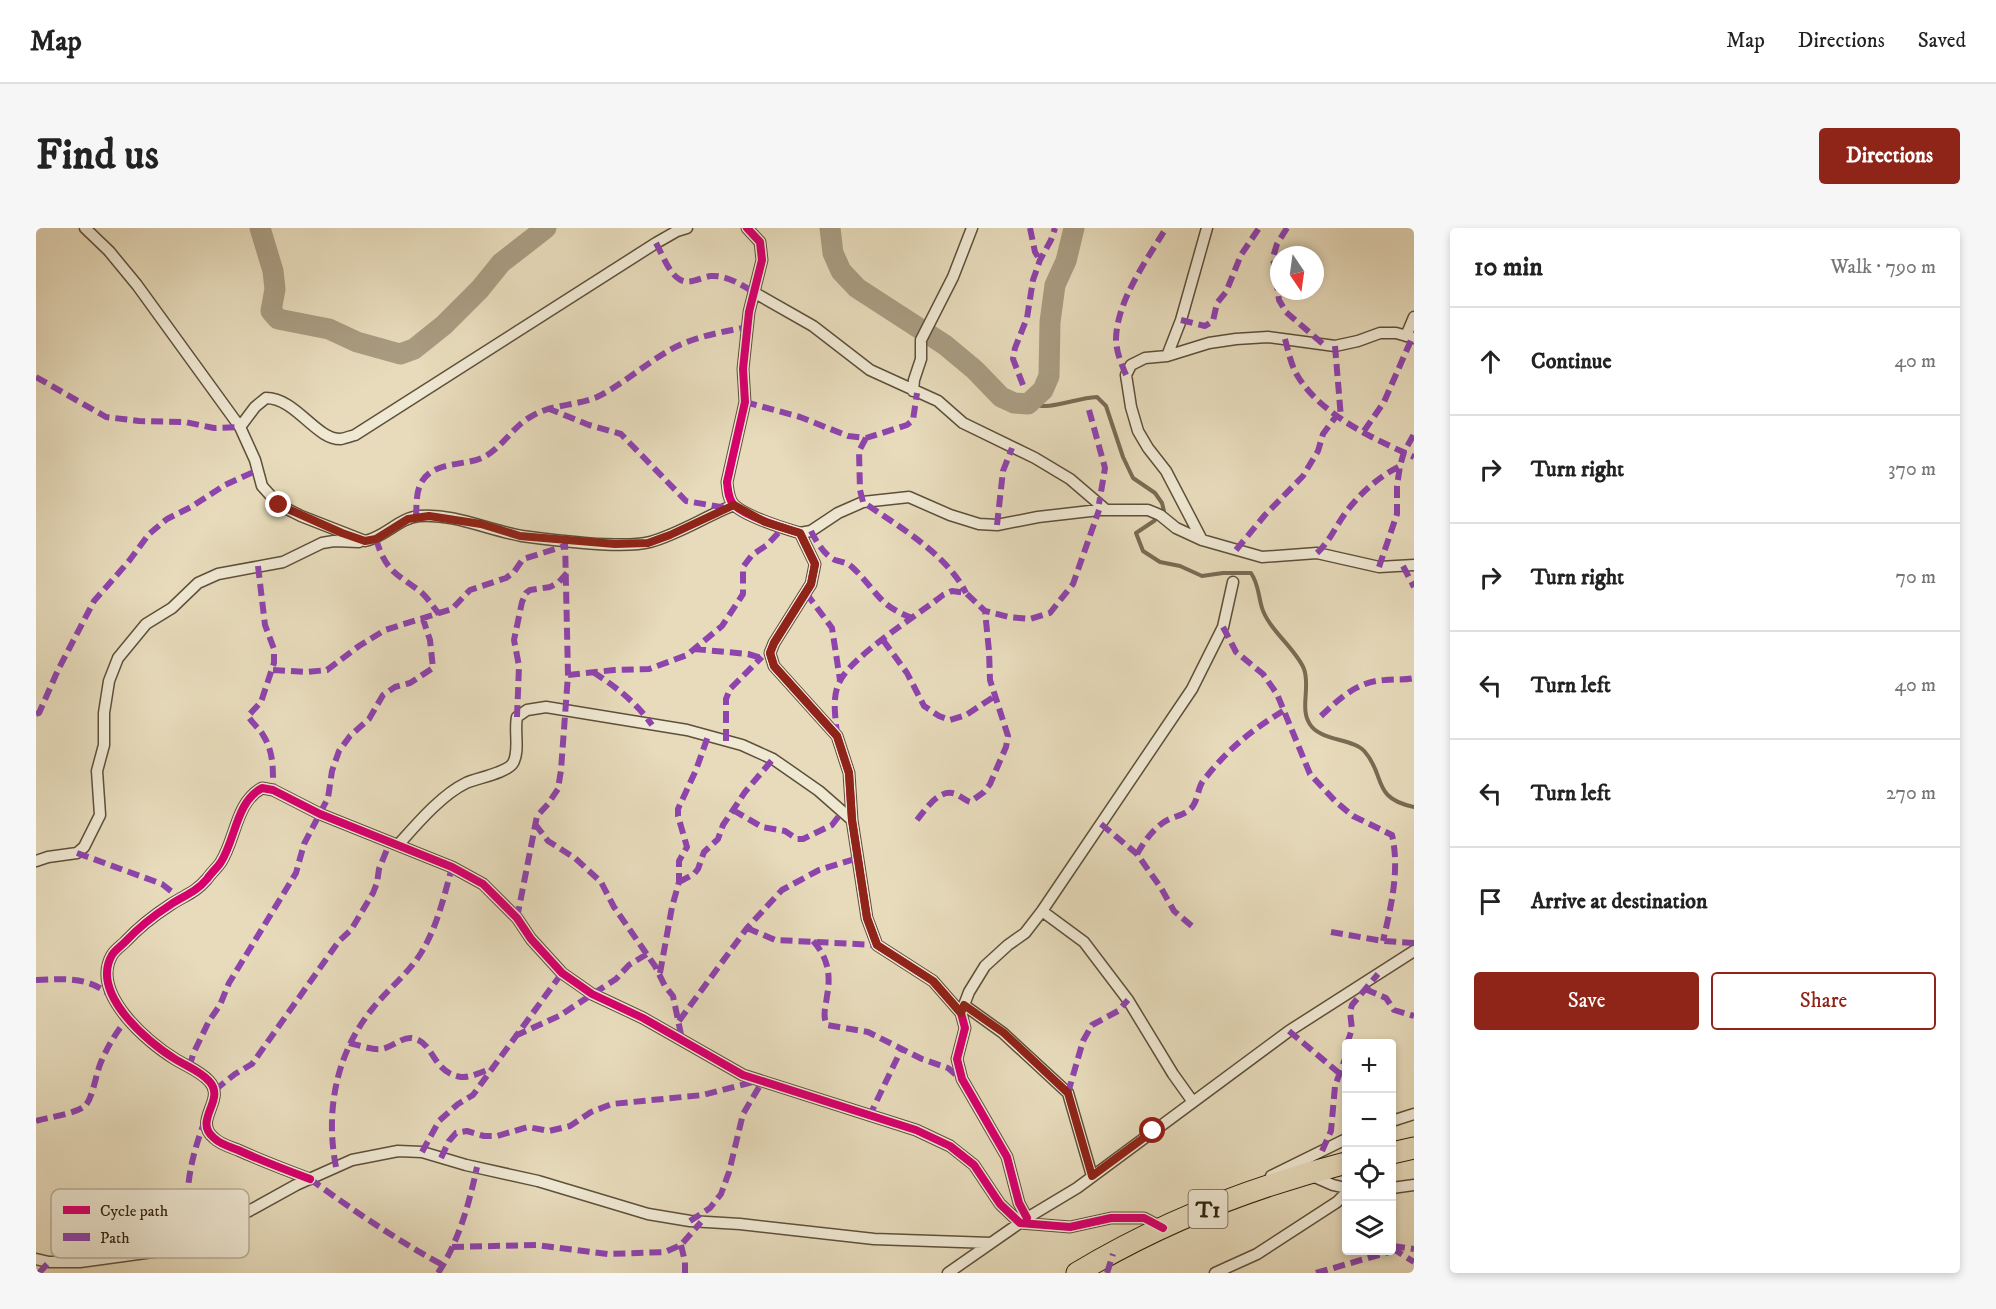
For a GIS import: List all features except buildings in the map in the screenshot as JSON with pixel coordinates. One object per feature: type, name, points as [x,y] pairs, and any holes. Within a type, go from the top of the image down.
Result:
[{"type":"highway","points":[[1396,1152],[1414,1148]]},
{"type":"highway","name":"T1","points":[[1077,1273],[1163,1228],[1250,1191],[1342,1164]]},
{"type":"street","points":[[85,228],[109,251],[136,285],[240,428],[255,460],[262,486],[279,505],[365,541]]},
{"type":"street","points":[[240,428],[255,407],[266,398],[276,398],[293,408],[328,436],[340,439],[355,435],[646,250],[677,231],[687,228]]},
{"type":"street","points":[[747,228],[760,242],[762,260],[749,312],[743,369],[745,402],[727,482],[729,495],[734,505],[765,522],[800,533],[811,531],[838,513],[862,502],[909,497],[950,515],[979,524],[997,525],[1038,516],[1105,510],[1148,510],[1161,515],[1176,528],[1202,540],[1262,557],[1317,553],[1379,567],[1414,565]]},
{"type":"street","points":[[914,391],[914,380],[921,359],[921,340],[953,277],[972,228]]},
{"type":"street","points":[[1167,356],[1181,320],[1207,228]]},
{"type":"street","points":[[755,293],[813,326],[870,370],[938,401],[963,423],[1035,458],[1070,479],[1105,510]]},
{"type":"street","points":[[1202,540],[1166,471],[1138,431],[1131,407],[1126,375],[1131,365],[1145,358],[1167,356],[1209,343],[1236,339],[1268,337],[1335,346],[1380,333],[1410,337],[1414,317]]},
{"type":"street","points":[[36,861],[76,853],[84,847],[100,815],[97,771],[104,745],[104,714],[109,681],[118,658],[146,624],[172,608],[198,583],[218,574],[283,562],[322,543],[376,539],[408,519],[429,516],[481,524],[520,536],[615,544],[648,543],[734,505]]},
{"type":"street","points":[[800,533],[815,564],[811,584],[770,653],[774,666],[837,736],[849,773],[852,820],[867,918],[877,945],[933,981],[963,1009],[1004,1033],[1068,1093],[1092,1176]]},
{"type":"street","points":[[1023,1221],[1007,1157],[962,1079],[957,1059],[965,1028],[963,1009],[969,992],[985,966],[1025,933],[1042,911],[1192,689],[1223,627],[1233,582]]},
{"type":"street","points":[[398,845],[425,814],[464,784],[507,768],[513,762],[516,747],[517,717],[527,710],[546,707],[687,730],[742,745],[782,766],[819,791],[852,820]]},
{"type":"street","points":[[310,1179],[262,1161],[214,1139],[207,1131],[205,1120],[215,1098],[215,1090],[210,1081],[174,1059],[144,1036],[112,996],[107,977],[111,956],[144,922],[196,891],[221,861],[246,803],[255,792],[262,788],[273,790],[320,814],[452,867],[483,884],[517,918],[531,939],[562,973],[592,994],[644,1018],[743,1075],[916,1130],[950,1146],[974,1165],[1000,1204],[1023,1221],[1070,1227],[1111,1218],[1144,1218],[1163,1228]]},
{"type":"street","points":[[1042,911],[1084,942],[1128,1000],[1173,1074],[1194,1102]]},
{"type":"street","points":[[948,1273],[1092,1176],[1289,1031],[1414,951]]},
{"type":"street","points":[[1396,1120],[1414,1114]]},
{"type":"street","points":[[1250,1191],[1274,1175],[1342,1141]]},
{"type":"street","points":[[249,1211],[310,1179],[352,1161],[398,1151],[422,1152],[466,1165],[538,1181],[648,1214],[690,1221],[740,1224],[874,1239],[991,1243]]},
{"type":"street","points":[[1307,1173],[1342,1187]]},
{"type":"street","points":[[1396,1187],[1414,1185]]},
{"type":"street","points":[[1215,1273],[1257,1254],[1342,1198]]},
{"type":"street","points":[[36,1259],[49,1262],[80,1262],[109,1258]]},
{"type":"street","points":[[49,1262],[58,1273]]},
{"type":"waterway","points":[[260,228],[273,271],[275,289],[271,311],[278,319],[329,329],[357,342],[400,354],[414,349],[444,325],[480,289],[501,263],[546,228]]},
{"type":"waterway","points":[[830,228],[833,253],[841,271],[857,288],[945,345],[975,370],[1001,397],[1014,403],[1028,404],[1043,390],[1049,376],[1050,322],[1055,285],[1066,261],[1074,228]]},
{"type":"waterway","points":[[1028,404],[1045,406],[1097,397],[1106,406],[1123,457],[1133,478],[1155,493],[1162,503],[1164,511],[1136,533],[1143,551],[1160,562],[1180,566],[1202,576],[1251,573],[1256,582],[1265,616],[1304,669],[1306,676],[1305,707],[1312,727],[1317,732],[1360,748],[1371,761],[1385,792],[1400,803],[1414,807]]},
{"type":"marked path","points":[[1030,228],[1035,252],[1040,260]]},
{"type":"marked path","points":[[1023,385],[1013,359],[1015,348],[1027,318],[1033,280],[1055,228]]},
{"type":"marked path","points":[[1126,375],[1116,344],[1118,324],[1127,295],[1166,228]]},
{"type":"marked path","points":[[1181,320],[1205,326],[1213,321],[1217,303],[1226,292],[1241,255],[1259,228]]},
{"type":"marked path","points":[[1287,228],[1277,244],[1273,257],[1279,300],[1286,312],[1323,344]]},
{"type":"marked path","points":[[656,243],[669,268],[679,279],[687,282],[711,276],[723,277],[755,293]]},
{"type":"marked path","points":[[416,517],[419,486],[431,472],[484,457],[497,448],[525,420],[548,409],[597,397],[679,345],[708,335],[748,327]]},
{"type":"marked path","points":[[1364,431],[1384,402],[1412,338]]},
{"type":"marked path","points":[[1285,339],[1297,375],[1307,389],[1333,414],[1381,442],[1414,457]]},
{"type":"marked path","points":[[1335,346],[1341,418]]},
{"type":"marked path","points":[[36,377],[106,417],[139,421],[185,422],[214,428],[240,427]]},
{"type":"marked path","points":[[745,402],[800,417],[848,436],[866,438],[907,425],[913,420],[917,393]]},
{"type":"marked path","points":[[547,408],[589,425],[621,434],[686,501],[727,508]]},
{"type":"marked path","points":[[1089,410],[1105,468],[1099,504]]},
{"type":"marked path","points":[[1236,550],[1265,515],[1303,476],[1318,451],[1323,434],[1337,415]]},
{"type":"marked path","points":[[1379,567],[1397,514],[1400,466],[1404,452],[1414,434]]},
{"type":"marked path","points":[[866,438],[859,451],[860,490],[863,502],[934,553],[958,579],[966,593]]},
{"type":"marked path","points":[[997,525],[1003,471],[1012,448]]},
{"type":"marked path","points":[[1317,553],[1362,494],[1384,475],[1400,466]]},
{"type":"marked path","points":[[36,714],[39,713],[58,670],[94,601],[149,534],[167,519],[225,485],[258,470]]},
{"type":"marked path","points":[[837,736],[835,708],[837,687],[847,671],[887,636],[943,595],[952,591],[966,593],[985,611],[1009,617],[1030,619],[1050,613],[1073,584],[1099,510]]},
{"type":"marked path","points":[[568,675],[649,669],[687,655],[722,626],[743,594],[743,567],[752,555],[767,545],[783,528]]},
{"type":"marked path","points":[[811,531],[827,555],[850,565],[891,608],[912,618]]},
{"type":"marked path","points":[[376,539],[384,559],[393,571],[424,594],[439,614]]},
{"type":"marked path","points":[[517,918],[537,816],[558,789],[561,770],[568,675],[565,541]]},
{"type":"marked path","points":[[273,670],[307,672],[327,670],[385,630],[452,609],[470,590],[506,578],[514,572],[523,559],[565,546]]},
{"type":"marked path","points":[[258,566],[265,625],[274,649],[274,663],[261,702],[248,716],[267,741],[272,761],[273,790]]},
{"type":"marked path","points":[[1403,566],[1414,587]]},
{"type":"marked path","points":[[517,717],[519,666],[514,640],[522,602],[530,590],[550,587],[559,582],[567,573]]},
{"type":"marked path","points":[[806,593],[832,628],[840,680]]},
{"type":"marked path","points":[[917,820],[941,795],[952,793],[970,802],[984,792],[990,784],[1006,747],[1008,736],[990,680],[985,611]]},
{"type":"marked path","points":[[189,1067],[194,1052],[209,1021],[220,1005],[229,983],[296,873],[304,844],[328,798],[332,771],[339,751],[350,736],[369,719],[383,695],[395,687],[410,683],[433,668],[430,640],[423,619]]},
{"type":"marked path","points":[[1223,627],[1236,652],[1263,674],[1277,694],[1310,774],[1336,802],[1353,816],[1392,835],[1395,875],[1383,941]]},
{"type":"marked path","points":[[883,640],[907,673],[924,706],[939,716],[950,720],[966,715],[995,696]]},
{"type":"marked path","points":[[694,649],[748,654],[765,659]]},
{"type":"marked path","points":[[726,741],[726,699],[730,689],[762,657]]},
{"type":"marked path","points":[[593,672],[625,696],[652,725]]},
{"type":"marked path","points":[[1321,716],[1342,697],[1358,687],[1375,681],[1414,678]]},
{"type":"marked path","points":[[1137,854],[1160,825],[1192,807],[1203,781],[1230,750],[1283,711]]},
{"type":"marked path","points":[[660,973],[679,882],[679,861],[687,847],[678,809],[696,770],[708,736]]},
{"type":"marked path","points":[[679,882],[694,874],[698,869],[704,852],[718,839],[723,825],[745,792],[773,759]]},
{"type":"marked path","points":[[733,810],[762,827],[785,831],[797,839],[803,839],[832,825],[842,812]]},
{"type":"marked path","points":[[535,824],[548,841],[575,858],[601,882],[614,907],[673,996],[682,1039]]},
{"type":"marked path","points":[[1101,824],[1137,854],[1174,911],[1193,927]]},
{"type":"marked path","points":[[215,1090],[252,1064],[339,941],[351,930],[373,893],[379,869],[390,842]]},
{"type":"marked path","points":[[77,853],[162,884],[181,899]]},
{"type":"marked path","points":[[679,1021],[747,928],[782,890],[819,870],[858,858]]},
{"type":"marked path","points":[[336,1167],[333,1146],[333,1104],[342,1063],[360,1025],[410,968],[427,943],[440,912],[452,867]]},
{"type":"marked path","points":[[747,928],[775,940],[877,945]]},
{"type":"marked path","points":[[1331,932],[1383,941],[1414,943]]},
{"type":"marked path","points":[[813,941],[822,953],[827,967],[829,981],[825,1014],[827,1025],[868,1032],[922,1059],[948,1068],[961,1079]]},
{"type":"marked path","points":[[515,1036],[559,1016],[616,979],[629,965],[647,954]]},
{"type":"marked path","points":[[422,1152],[439,1121],[458,1104],[473,1095],[562,973]]},
{"type":"marked path","points":[[1349,1039],[1352,1029],[1350,1012],[1352,1005],[1378,974]]},
{"type":"marked path","points":[[36,980],[75,980],[93,984],[110,995]]},
{"type":"marked path","points":[[1365,989],[1386,998],[1394,1010],[1414,1016]]},
{"type":"marked path","points":[[1068,1093],[1083,1041],[1092,1025],[1118,1011],[1128,1000]]},
{"type":"marked path","points":[[36,1121],[69,1113],[85,1106],[106,1050],[128,1018]]},
{"type":"marked path","points":[[1289,1031],[1339,1073]]},
{"type":"marked path","points":[[349,1043],[381,1049],[412,1038],[425,1045],[444,1070],[451,1074],[461,1077],[469,1076],[493,1068]]},
{"type":"marked path","points":[[869,1117],[902,1048]]},
{"type":"marked path","points":[[1322,1151],[1331,1131],[1335,1086],[1342,1067]]},
{"type":"marked path","points":[[441,1158],[449,1141],[456,1133],[467,1131],[484,1136],[497,1136],[528,1127],[549,1131],[570,1126],[591,1112],[612,1104],[703,1095],[757,1081]]},
{"type":"marked path","points":[[690,1221],[710,1208],[721,1194],[729,1172],[743,1114],[762,1082]]},
{"type":"marked path","points":[[188,1189],[194,1154],[204,1123]]},
{"type":"marked path","points":[[438,1273],[452,1248],[462,1222],[477,1167]]},
{"type":"marked path","points":[[310,1179],[375,1224],[443,1265]]},
{"type":"marked path","points":[[452,1247],[536,1245],[608,1254],[665,1252],[681,1245],[701,1222]]},
{"type":"marked path","points":[[681,1245],[685,1273]]},
{"type":"marked path","points":[[1396,1246],[1414,1249]]},
{"type":"marked path","points":[[1396,1251],[1414,1262]]},
{"type":"marked path","points":[[1107,1273],[1113,1254]]},
{"type":"marked path","points":[[1316,1273],[1379,1255]]},
{"type":"marked path","points":[[39,1273],[49,1262]]},
{"type":"cycle path","points":[[747,228],[760,242],[762,260],[749,312],[743,369],[745,402],[727,482],[729,494],[734,505],[747,514],[800,533],[815,564],[811,584],[770,653],[774,666],[837,736],[849,773],[852,820],[867,918],[877,945],[933,981],[961,1013],[965,1028],[957,1059],[962,1079],[1007,1157],[1019,1203],[1027,1218]]},
{"type":"cycle path","points":[[310,1179],[225,1145],[214,1138],[206,1124],[214,1095],[209,1081],[197,1071],[163,1051],[137,1029],[115,1000],[109,985],[107,970],[113,953],[146,922],[203,884],[226,853],[237,821],[247,802],[262,788],[273,790],[320,814],[452,867],[483,884],[517,918],[531,939],[562,973],[592,994],[643,1018],[743,1075],[916,1130],[950,1146],[974,1165],[1000,1204],[1020,1223],[1070,1227],[1111,1218],[1144,1218],[1163,1228]]},
{"type":"route","points":[[279,505],[365,541],[376,539],[408,519],[429,516],[481,524],[520,536],[615,544],[648,543],[734,505],[765,522],[800,533],[815,564],[811,584],[770,653],[774,666],[837,736],[849,773],[852,820],[867,918],[877,945],[933,981],[961,1013],[964,1005],[1004,1033],[1068,1093],[1092,1176],[1153,1131]]}]
